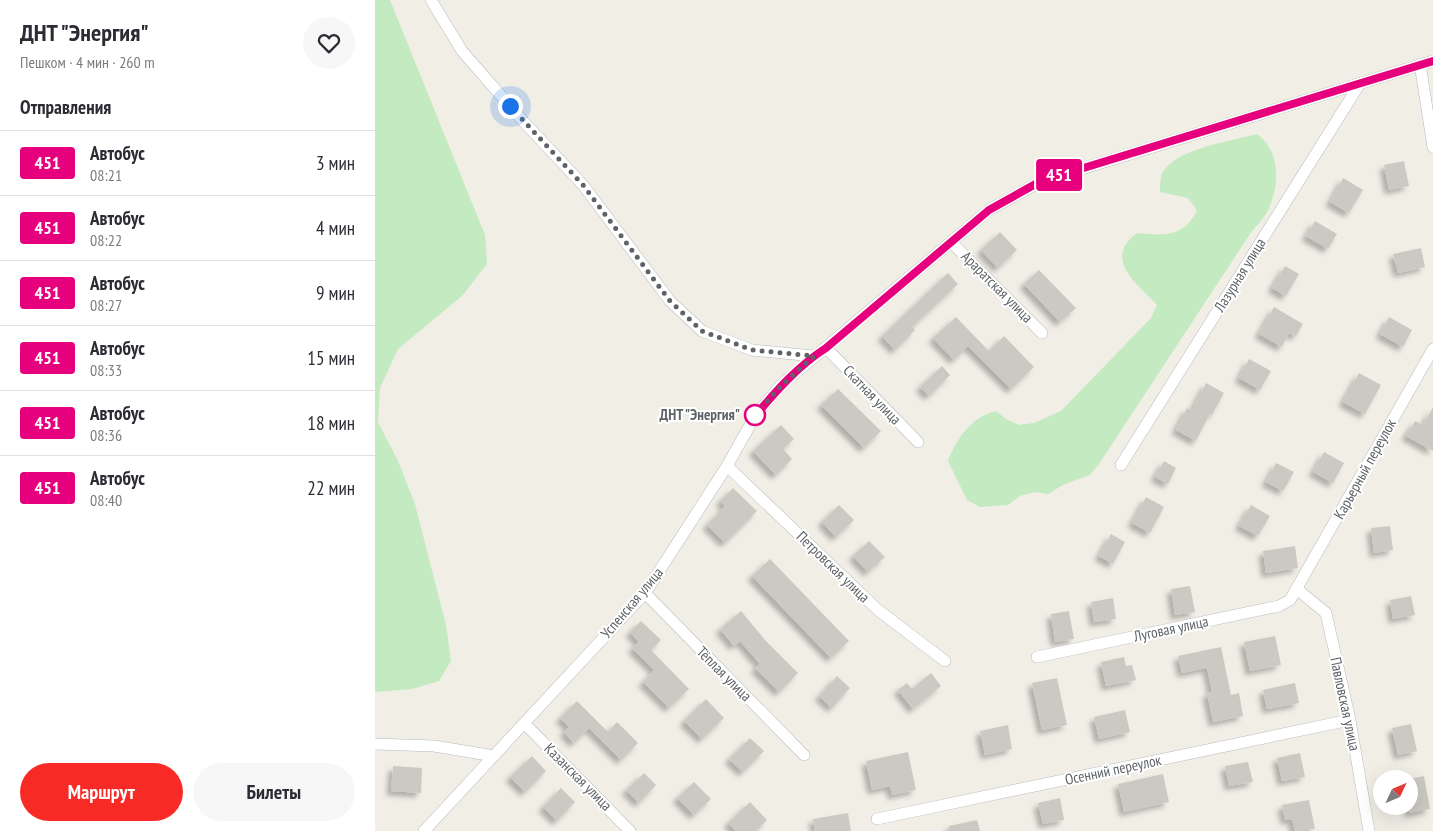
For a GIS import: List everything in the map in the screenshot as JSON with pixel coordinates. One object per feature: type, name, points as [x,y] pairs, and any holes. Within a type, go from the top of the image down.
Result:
[{"type":"street","points":[[431,0],[462,51],[522,120],[583,185],[670,301],[702,331],[752,350],[814,356]]},
{"type":"street","name":"Успенская улица","points":[[424,831],[645,593],[727,466],[755,416],[781,386],[814,356],[826,348],[989,210],[1041,181],[1433,61]]},
{"type":"street","points":[[1420,64],[1433,147]]},
{"type":"street","name":"Лазурная улица","points":[[1121,466],[1359,85]]},
{"type":"street","name":"Араратская улица","points":[[951,242],[1042,333]]},
{"type":"street","name":"Скатная улица","points":[[826,348],[918,442]]},
{"type":"street","name":"Карьерный переулок","points":[[1298,590],[1433,349]]},
{"type":"street","name":"Петровская улица","points":[[727,466],[878,610],[945,661]]},
{"type":"street","name":"Луговая улица","points":[[1037,657],[1279,606],[1290,600],[1298,590]]},
{"type":"street","name":"Павловская улица","points":[[1298,590],[1326,613],[1350,720],[1369,831]]},
{"type":"street","name":"Тёплая улица","points":[[645,593],[804,754]]},
{"type":"street","name":"Осенний переулок","points":[[877,819],[1350,720]]},
{"type":"street","name":"Казанская улица","points":[[525,724],[631,831]]},
{"type":"street","points":[[375,744],[434,746],[494,756]]},
{"type":"green space","points":[[375,0],[390,0],[485,235],[487,264],[462,296],[398,349],[380,388],[378,422],[398,461],[415,504],[446,625],[451,661],[439,681],[412,689],[375,692]]},
{"type":"green space","points":[[1257,134],[1271,150],[1276,170],[1274,192],[1267,212],[1250,234],[1099,464],[1090,475],[1063,485],[1048,494],[1034,492],[1020,496],[1008,505],[980,507],[967,500],[948,461],[956,444],[972,423],[996,411],[1006,419],[1019,425],[1034,423],[1061,411],[1151,318],[1157,305],[1126,270],[1123,252],[1127,243],[1137,233],[1164,234],[1180,230],[1192,219],[1197,210],[1188,198],[1160,192],[1161,176],[1167,167],[1189,153],[1218,143]]},
{"type":"building","points":[[1404,161],[1409,186],[1389,190],[1384,165]]},
{"type":"building","points":[[1343,178],[1363,190],[1349,213],[1330,202]]},
{"type":"building","points":[[1315,221],[1337,234],[1328,249],[1306,236]]},
{"type":"building","points":[[1000,232],[1017,250],[998,268],[981,250]]},
{"type":"building","points":[[1421,248],[1425,267],[1398,273],[1393,254]]},
{"type":"building","points":[[1285,266],[1299,274],[1286,296],[1272,288]]},
{"type":"building","points":[[1039,270],[1076,308],[1060,322],[1024,284]]},
{"type":"building","points":[[948,273],[958,284],[912,327],[915,330],[895,350],[882,336]]},
{"type":"building","points":[[1274,307],[1303,324],[1296,336],[1289,333],[1282,347],[1259,334]]},
{"type":"building","points":[[956,317],[989,351],[1004,336],[1034,367],[1011,389],[968,346],[954,360],[933,338]]},
{"type":"building","points":[[1389,317],[1412,330],[1403,347],[1380,334]]},
{"type":"building","points":[[1249,359],[1271,371],[1260,390],[1239,378]]},
{"type":"building","points":[[942,366],[950,375],[929,396],[920,387]]},
{"type":"building","points":[[1359,373],[1381,385],[1365,414],[1343,402]]},
{"type":"building","points":[[1206,383],[1224,393],[1212,415],[1210,413],[1196,441],[1176,430],[1187,408],[1192,410]]},
{"type":"building","points":[[838,389],[881,431],[864,448],[821,405]]},
{"type":"building","points":[[1433,407],[1433,451],[1406,436],[1415,421],[1423,425]]},
{"type":"building","points":[[781,425],[794,439],[783,449],[792,459],[776,475],[753,451]]},
{"type":"building","points":[[1324,452],[1344,463],[1333,483],[1313,472]]},
{"type":"building","points":[[1164,461],[1176,468],[1168,484],[1155,477]]},
{"type":"building","points":[[1276,463],[1294,472],[1283,491],[1266,482]]},
{"type":"building","points":[[733,488],[757,511],[725,543],[707,525],[725,506],[720,501]]},
{"type":"building","points":[[1146,497],[1164,507],[1150,533],[1132,523]]},
{"type":"building","points":[[839,505],[854,520],[836,537],[822,522]]},
{"type":"building","points":[[1251,505],[1270,516],[1258,536],[1239,526]]},
{"type":"building","points":[[1390,526],[1393,550],[1374,553],[1371,528]]},
{"type":"building","points":[[1111,534],[1125,542],[1113,564],[1099,556]]},
{"type":"building","points":[[869,541],[885,557],[868,572],[853,556]]},
{"type":"building","points":[[1295,546],[1298,568],[1266,573],[1263,551]]},
{"type":"building","points":[[770,559],[849,641],[831,658],[752,576]]},
{"type":"building","points":[[1190,586],[1195,612],[1175,615],[1171,589]]},
{"type":"building","points":[[1411,596],[1415,615],[1393,619],[1390,600]]},
{"type":"building","points":[[1113,598],[1116,619],[1094,622],[1091,602]]},
{"type":"building","points":[[741,611],[766,641],[798,673],[779,692],[755,668],[760,664],[740,641],[734,646],[720,629]]},
{"type":"building","points":[[1069,611],[1074,639],[1055,642],[1051,614]]},
{"type":"building","points":[[641,621],[661,640],[651,650],[689,689],[669,708],[643,682],[654,670],[632,648],[639,642],[630,632]]},
{"type":"building","points":[[1275,636],[1281,665],[1250,671],[1244,642]]},
{"type":"building","points":[[1221,647],[1231,695],[1239,693],[1243,716],[1213,722],[1207,693],[1212,692],[1207,668],[1182,673],[1178,656]]},
{"type":"building","points":[[1124,657],[1126,666],[1132,665],[1136,680],[1106,686],[1101,662]]},
{"type":"building","points":[[931,673],[941,686],[913,709],[898,690],[907,683],[912,689]]},
{"type":"building","points":[[837,676],[850,688],[832,708],[819,696]]},
{"type":"building","points":[[1057,678],[1067,725],[1042,730],[1032,683]]},
{"type":"building","points":[[1295,683],[1299,703],[1267,709],[1263,690]]},
{"type":"building","points":[[706,699],[724,718],[702,739],[684,721]]},
{"type":"building","points":[[577,701],[608,732],[617,722],[638,743],[621,760],[589,728],[574,743],[564,732],[569,727],[560,718]]},
{"type":"building","points":[[1125,710],[1130,732],[1099,739],[1094,717]]},
{"type":"building","points":[[1411,724],[1417,751],[1398,755],[1392,728]]},
{"type":"building","points":[[1008,725],[1012,749],[985,755],[980,731]]},
{"type":"building","points":[[750,738],[764,751],[743,772],[729,759]]},
{"type":"building","points":[[908,752],[916,790],[892,795],[890,786],[872,790],[866,761]]},
{"type":"building","points":[[1300,753],[1305,777],[1282,781],[1277,758]]},
{"type":"building","points":[[532,756],[546,771],[525,792],[510,777]]},
{"type":"building","points":[[1248,762],[1253,782],[1229,786],[1225,766]]},
{"type":"building","points":[[393,766],[422,768],[421,793],[391,791]]},
{"type":"building","points":[[644,773],[656,785],[639,803],[626,790]]},
{"type":"building","points":[[1163,774],[1169,802],[1124,812],[1118,784]]},
{"type":"building","points":[[1424,776],[1430,809],[1418,811],[1418,777]]},
{"type":"building","points":[[694,782],[711,799],[694,815],[677,798]]},
{"type":"building","points":[[561,788],[575,802],[557,821],[543,807]]},
{"type":"building","points":[[1060,798],[1064,820],[1043,824],[1038,803]]},
{"type":"building","points":[[1309,800],[1315,829],[1295,831],[1292,819],[1285,820],[1282,805]]},
{"type":"building","points":[[750,802],[767,820],[756,831],[736,831],[728,823]]},
{"type":"building","points":[[848,813],[851,831],[815,831],[813,819]]},
{"type":"building","points":[[977,820],[980,831],[949,831],[949,826]]},
{"type":"bus line","name":"451","points":[[755,416],[781,386],[814,356],[826,348],[989,210],[1041,181],[1433,61]]},
{"type":"place","name":"ДНТ \"Энергия\"","points":[[755,415]]},
{"type":"route","points":[[510,106],[583,185],[670,301],[702,331],[752,350],[814,356],[781,386],[755,415]]}]
